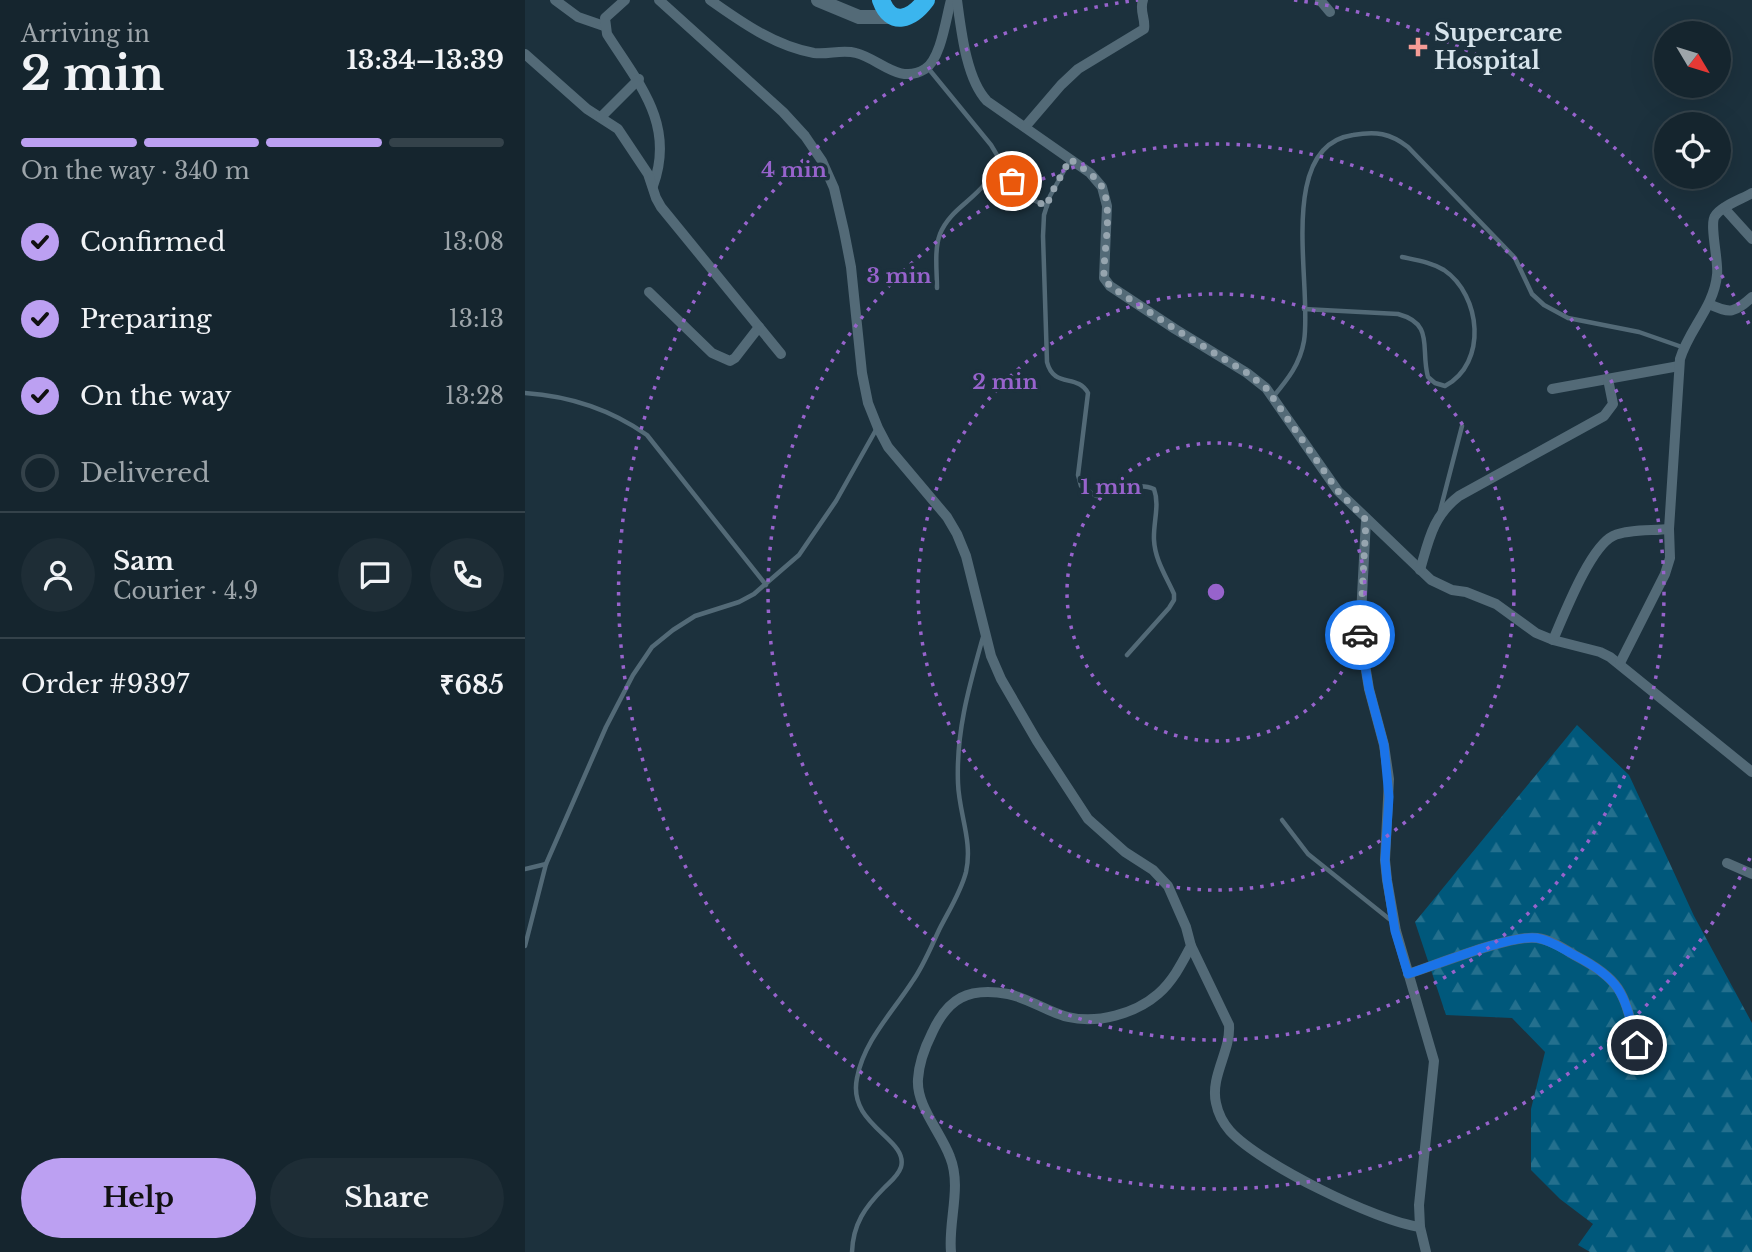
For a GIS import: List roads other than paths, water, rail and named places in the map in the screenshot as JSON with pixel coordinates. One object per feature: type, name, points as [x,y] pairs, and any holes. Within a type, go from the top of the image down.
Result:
[{"type":"highway","points":[[881,0],[887,12],[893,17],[902,18],[912,15],[926,0]]},
{"type":"street","points":[[555,0],[578,17],[604,26]]},
{"type":"street","points":[[625,0],[605,18],[604,26],[639,79],[653,113],[661,163],[653,186]]},
{"type":"street","points":[[659,0],[783,112],[823,161],[834,188],[851,267],[862,373],[868,404],[888,447],[935,502],[957,534],[966,555],[991,656],[1001,679],[1057,774],[1089,819],[1125,852],[1153,870],[1168,886],[1186,927],[1191,946],[1229,1025],[1230,1037],[1217,1081],[1215,1099],[1219,1115],[1229,1131],[1270,1162],[1383,1218],[1420,1227]]},
{"type":"street","points":[[710,0],[755,30],[810,52],[827,55],[844,51],[858,53],[899,74],[915,74],[928,68],[937,54],[951,0]]},
{"type":"street","points":[[818,0],[859,18],[893,17]]},
{"type":"street","points":[[957,0],[970,66],[979,92],[987,101],[1090,173],[1102,187],[1107,206],[1104,278],[1110,286],[1258,380],[1273,397],[1338,491],[1420,570],[1441,586],[1496,604],[1536,633],[1600,652],[1620,663],[1752,772]]},
{"type":"street","points":[[1320,0],[1330,12]]},
{"type":"street","points":[[1025,127],[1078,69],[1144,29],[1140,3]]},
{"type":"street","points":[[525,54],[587,109],[618,129],[648,174],[661,207],[781,354]]},
{"type":"street","points":[[601,117],[639,79]]},
{"type":"street","points":[[1620,663],[1665,574],[1669,558],[1668,529],[1679,366],[1683,348],[1716,287],[1718,271],[1713,221],[1715,214],[1752,193]]},
{"type":"street","points":[[1724,208],[1752,239]]},
{"type":"street","points":[[649,292],[712,353],[722,359],[730,361],[735,358],[759,327]]},
{"type":"street","points":[[1709,304],[1725,312],[1734,311],[1752,297]]},
{"type":"street","points":[[1552,389],[1679,366]]},
{"type":"street","points":[[1420,570],[1439,515],[1459,496],[1604,416],[1613,404],[1608,379]]},
{"type":"street","points":[[1366,520],[1360,634],[1389,779],[1385,860],[1394,922],[1434,1061],[1421,1182],[1420,1227],[1426,1252]]},
{"type":"street","points":[[1553,640],[1593,556],[1603,542],[1616,534],[1668,529]]},
{"type":"street","points":[[1727,863],[1752,874]]},
{"type":"street","points":[[1408,974],[1513,940],[1537,938],[1550,942],[1609,976],[1624,997],[1637,1045]]},
{"type":"street","points":[[951,1252],[954,1197],[952,1160],[920,1095],[918,1083],[919,1067],[942,1012],[960,998],[985,993],[1007,994],[1067,1017],[1093,1019],[1118,1014],[1157,995],[1170,981],[1191,946]]},
{"type":"lane","points":[[928,68],[998,156],[1018,190],[1025,197],[1047,206]]},
{"type":"lane","points":[[1273,397],[1294,371],[1304,338],[1304,203],[1311,167],[1319,154],[1344,136],[1371,132],[1397,138],[1408,147],[1515,258],[1532,294],[1543,305],[1568,318],[1639,332],[1683,348]]},
{"type":"lane","points":[[937,288],[940,233],[989,182],[998,156]]},
{"type":"lane","points":[[1070,159],[1050,196],[1043,236],[1049,371],[1057,379],[1077,382],[1084,386],[1088,393],[1078,475],[1081,486],[1096,496],[1148,486],[1154,489],[1157,497],[1154,544],[1156,557],[1174,594],[1174,600],[1128,655]]},
{"type":"lane","points":[[1304,309],[1398,314],[1409,317],[1418,323],[1424,335],[1427,377],[1445,386],[1453,382],[1468,364],[1473,344],[1475,318],[1471,305],[1457,282],[1445,271],[1432,263],[1402,257]]},
{"type":"lane","points":[[525,393],[576,400],[631,424],[647,435],[766,585]]},
{"type":"lane","points":[[1439,515],[1462,426]]},
{"type":"lane","points":[[525,946],[547,864],[606,727],[633,675],[652,647],[695,616],[739,602],[766,585],[799,555],[812,540],[878,428]]},
{"type":"lane","points":[[852,1252],[858,1219],[871,1201],[896,1177],[901,1166],[901,1157],[895,1146],[860,1110],[856,1089],[862,1059],[874,1035],[915,979],[965,877],[969,858],[968,839],[959,799],[958,758],[962,710],[985,630]]},
{"type":"lane","points":[[1282,820],[1308,855],[1394,922]]},
{"type":"lane","points":[[525,869],[547,864]]},
{"type":"place","name":"Supercare Hospital","points":[[1418,47]]}]
